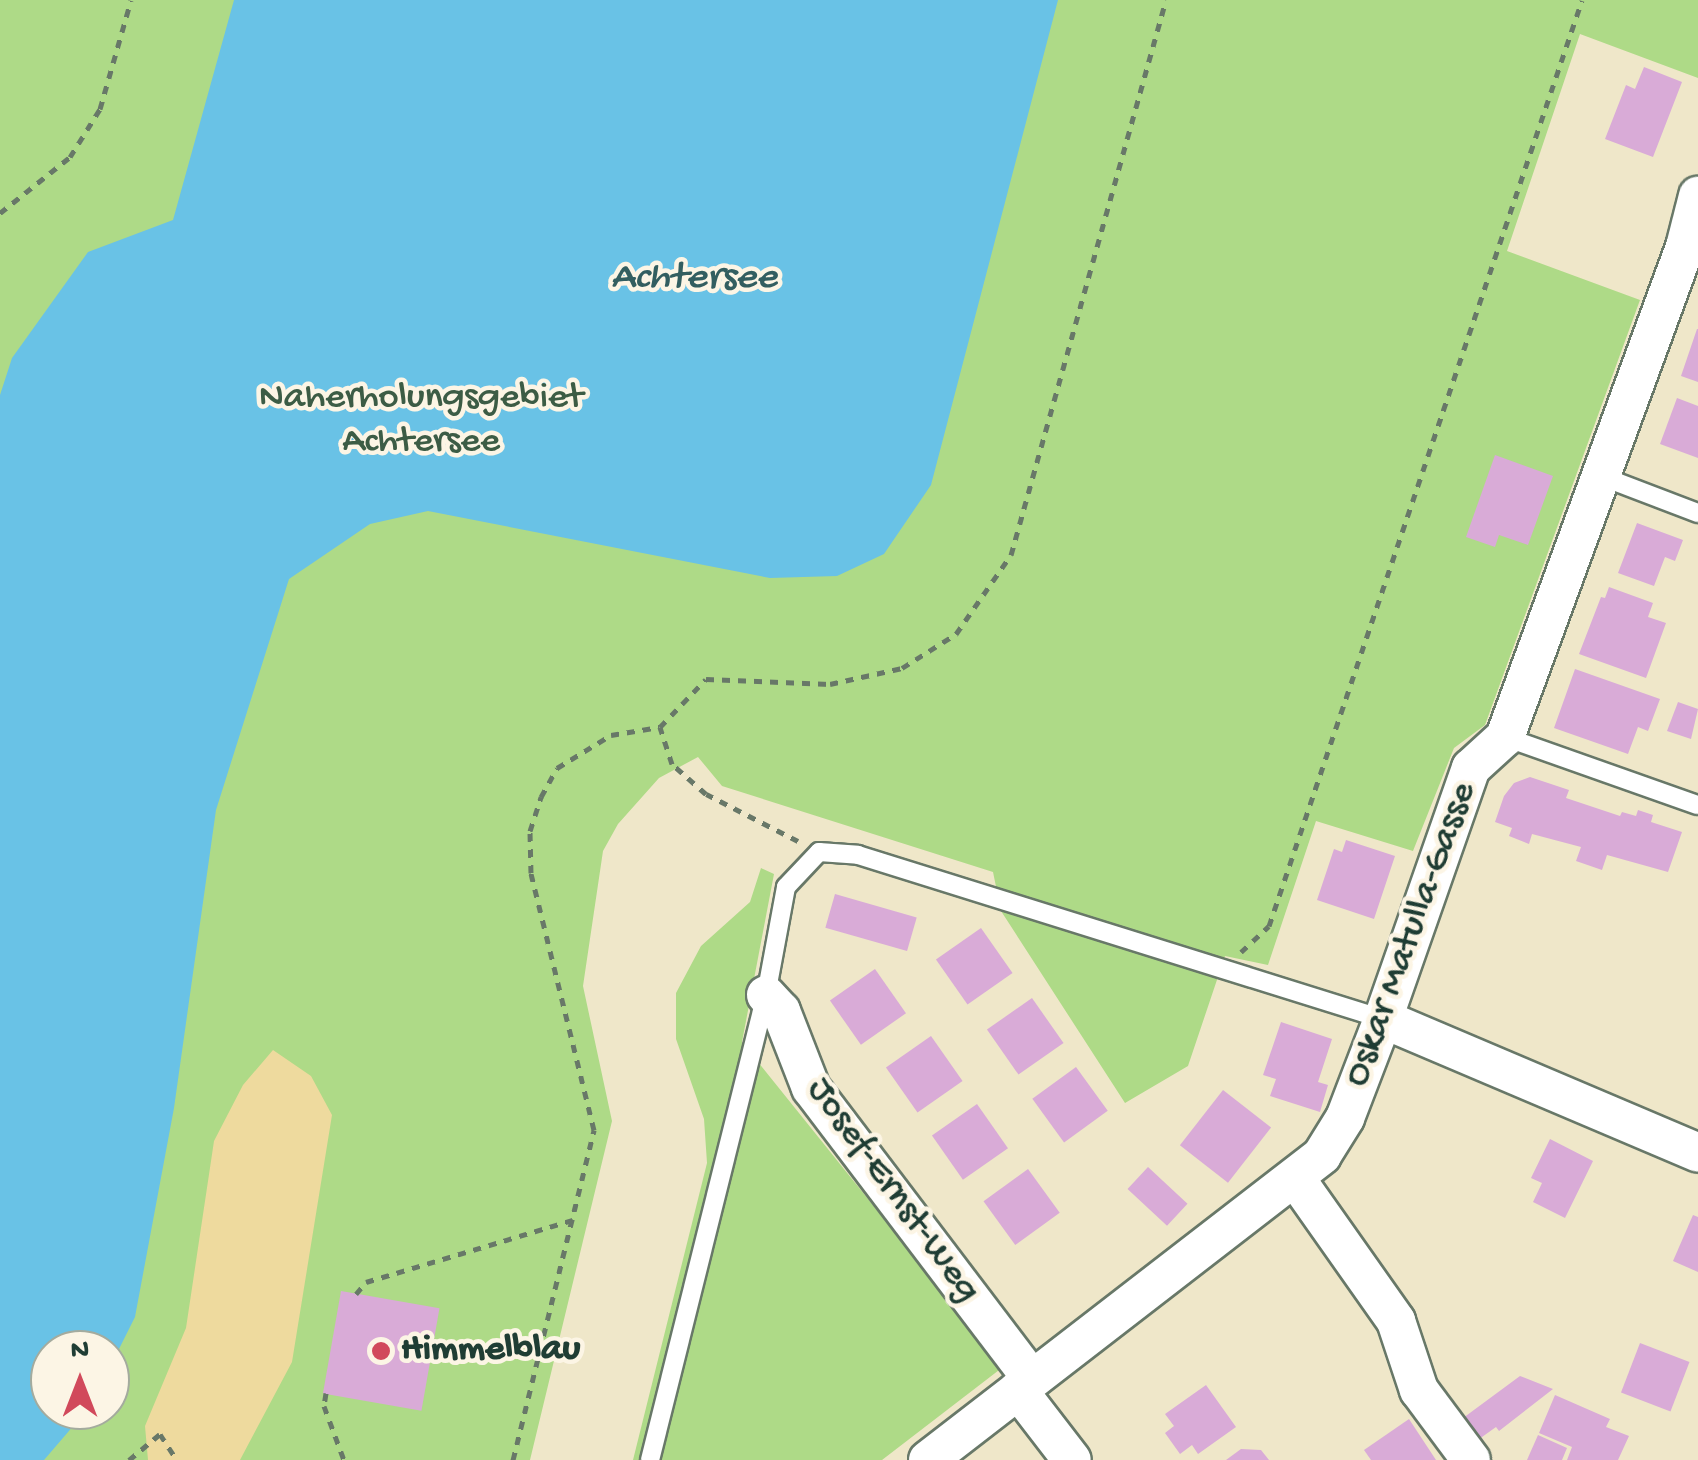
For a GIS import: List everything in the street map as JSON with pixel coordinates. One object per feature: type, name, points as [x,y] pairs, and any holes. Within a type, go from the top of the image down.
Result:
[{"type":"street","name":"Oskar Matulla-Gasse","points":[[928,1460],[1296,1178],[1322,1154],[1345,1118],[1471,768],[1504,737],[1685,247],[1698,196]]},
{"type":"street","name":"Josef-Ernst-Weg","points":[[766,995],[780,1011],[811,1088],[1025,1385],[1072,1460]]},
{"type":"street","points":[[1383,1019],[1698,1153]]},
{"type":"street","points":[[1296,1178],[1396,1321],[1419,1390],[1470,1460]]},
{"type":"lane","points":[[1600,476],[1698,512]]},
{"type":"lane","points":[[1504,737],[1697,805]]},
{"type":"lane","points":[[650,1460],[766,995],[786,887],[819,852],[858,855],[1383,1019]]},
{"type":"path","points":[[0,213],[70,157],[100,109],[131,0]]},
{"type":"path","points":[[513,1460],[594,1130],[531,873],[530,831],[541,797],[557,768],[611,735],[660,727],[706,680],[830,684],[902,668],[956,634],[1011,555],[1166,0]]},
{"type":"path","points":[[1224,968],[1268,926],[1582,0]]},
{"type":"path","points":[[660,727],[672,764],[706,794],[819,852]]},
{"type":"path","points":[[356,1294],[366,1282],[573,1220]]},
{"type":"path","points":[[326,1393],[324,1406],[344,1460]]},
{"type":"path","points":[[128,1460],[160,1434],[177,1460]]},
{"type":"green space","name":"Naherholungsgebiet Achtersee","points":[[0,0],[1698,0],[1698,78],[1580,34],[1507,251],[1640,300],[1485,725],[1454,748],[1413,851],[1316,821],[1268,965],[1225,956],[1188,1066],[1125,1103],[1001,911],[993,872],[722,786],[698,757],[659,778],[618,824],[603,851],[583,986],[612,1121],[530,1460],[0,1460]]},
{"type":"green space","points":[[761,868],[774,874],[742,1042],[1003,1367],[882,1460],[633,1460],[707,1163],[704,1119],[676,1039],[676,993],[701,946],[750,902]]},
{"type":"sand","points":[[273,1050],[311,1076],[332,1115],[292,1362],[240,1460],[148,1460],[145,1426],[186,1328],[214,1141],[243,1085]]},
{"type":"water","name":"Achtersee","points":[[234,0],[1058,0],[931,485],[884,554],[837,576],[770,578],[428,511],[370,524],[289,579],[216,810],[174,1108],[135,1317],[128,1330],[30,1330],[30,1430],[70,1430],[44,1460],[0,1460],[0,395],[12,358],[88,252],[173,220]]},
{"type":"building","points":[[1644,67],[1682,82],[1653,157],[1605,139],[1626,85],[1635,89]]},
{"type":"building","points":[[1698,329],[1698,382],[1681,376]]},
{"type":"building","points":[[1677,398],[1698,406],[1698,458],[1660,444]]},
{"type":"building","points":[[1495,455],[1553,476],[1528,545],[1499,535],[1495,547],[1466,537]]},
{"type":"building","points":[[1637,523],[1683,540],[1675,561],[1665,557],[1654,586],[1618,573]]},
{"type":"building","points":[[1609,587],[1653,603],[1648,617],[1666,623],[1646,678],[1579,654],[1601,597],[1605,598]]},
{"type":"building","points":[[1575,669],[1660,699],[1648,731],[1638,727],[1628,754],[1554,728]]},
{"type":"building","points":[[1678,702],[1698,709],[1691,739],[1667,731]]},
{"type":"building","points":[[1530,777],[1569,790],[1566,798],[1620,816],[1622,812],[1636,816],[1638,810],[1653,815],[1651,822],[1682,832],[1668,872],[1607,855],[1602,870],[1576,861],[1581,847],[1532,834],[1529,844],[1509,836],[1512,828],[1495,822],[1504,796],[1514,783]]},
{"type":"building","points":[[1346,840],[1395,856],[1374,919],[1317,900],[1334,849],[1342,852]]},
{"type":"building","points":[[835,894],[917,917],[907,951],[825,928]]},
{"type":"building","points":[[981,928],[1013,973],[967,1005],[936,960]]},
{"type":"building","points":[[875,969],[906,1013],[861,1045],[830,1001]]},
{"type":"building","points":[[1032,998],[1064,1043],[1018,1075],[987,1030]]},
{"type":"building","points":[[1281,1022],[1332,1039],[1318,1082],[1328,1085],[1320,1112],[1270,1096],[1276,1079],[1263,1075]]},
{"type":"building","points":[[931,1036],[963,1081],[917,1113],[886,1068]]},
{"type":"building","points":[[1076,1067],[1108,1111],[1064,1142],[1032,1099]]},
{"type":"building","points":[[1223,1090],[1271,1128],[1228,1183],[1180,1145]]},
{"type":"building","points":[[977,1104],[1008,1148],[963,1180],[932,1136]]},
{"type":"building","points":[[1550,1139],[1593,1161],[1565,1218],[1533,1202],[1542,1183],[1531,1178]]},
{"type":"building","points":[[1148,1167],[1187,1204],[1167,1226],[1128,1189]]},
{"type":"building","points":[[1028,1169],[1060,1213],[1015,1245],[984,1201]]},
{"type":"building","points":[[1693,1215],[1698,1217],[1698,1272],[1673,1261]]},
{"type":"building","name":"Himmelblau","points":[[341,1291],[439,1308],[421,1411],[323,1393]]},
{"type":"building","points":[[1640,1343],[1689,1362],[1670,1411],[1621,1392]]},
{"type":"building","points":[[1520,1376],[1553,1389],[1499,1431],[1496,1427],[1475,1442],[1459,1421]]},
{"type":"building","points":[[1206,1385],[1236,1427],[1198,1454],[1192,1445],[1180,1454],[1165,1433],[1174,1426],[1165,1414]]},
{"type":"building","points":[[1555,1395],[1610,1419],[1606,1427],[1629,1436],[1618,1460],[1567,1460],[1572,1447],[1539,1433]]},
{"type":"building","points":[[1409,1419],[1436,1460],[1371,1460],[1364,1450]]},
{"type":"building","points":[[1538,1435],[1567,1448],[1562,1460],[1527,1460]]},
{"type":"building","points":[[1241,1449],[1261,1450],[1269,1460],[1226,1460]]},
{"type":"place","name":"Himmelblau","points":[[381,1351]]}]
